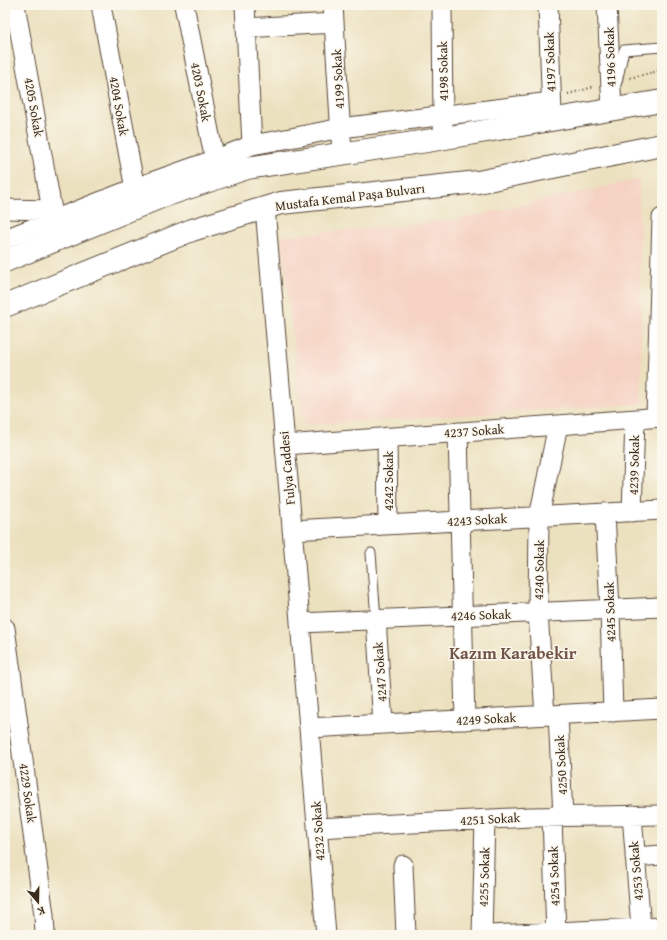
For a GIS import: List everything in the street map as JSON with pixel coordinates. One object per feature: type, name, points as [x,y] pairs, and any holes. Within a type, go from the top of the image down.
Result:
[{"type":"main road","points":[[5,261],[58,222],[136,197],[161,198],[216,169],[247,168],[443,138],[552,111],[612,110],[662,101]]},
{"type":"main road","name":"Mustafa Kemal Paşa Bulvarı","points":[[5,306],[192,230],[281,203],[478,182],[662,145]]},
{"type":"street","name":"4205 Sokak","points":[[15,5],[58,222]]},
{"type":"street","name":"4204 Sokak","points":[[101,5],[136,197]]},
{"type":"street","name":"4203 Sokak","points":[[184,5],[216,169]]},
{"type":"street","points":[[245,5],[252,145]]},
{"type":"street","name":"4198 Sokak","points":[[442,5],[443,138]]},
{"type":"street","name":"4197 Sokak","points":[[548,5],[552,111]]},
{"type":"street","name":"4196 Sokak","points":[[608,5],[612,110]]},
{"type":"street","points":[[246,28],[334,14]]},
{"type":"street","name":"4199 Sokak","points":[[334,14],[342,153]]},
{"type":"street","points":[[216,169],[252,145],[340,128],[443,115],[552,111]]},
{"type":"street","name":"Fulya Caddesi","points":[[265,208],[309,728]]},
{"type":"street","points":[[5,209],[58,222]]},
{"type":"street","points":[[659,417],[662,218]]},
{"type":"street","points":[[5,240],[58,222]]},
{"type":"street","name":"4237 Sokak","points":[[285,445],[659,417]]},
{"type":"street","name":"4239 Sokak","points":[[632,512],[635,419]]},
{"type":"street","name":"4240 Sokak","points":[[552,715],[538,613],[539,517],[558,425]]},
{"type":"street","points":[[458,432],[465,720]]},
{"type":"street","name":"4242 Sokak","points":[[387,437],[388,524]]},
{"type":"street","name":"4243 Sokak","points":[[292,530],[662,510]]},
{"type":"street","name":"4245 Sokak","points":[[605,513],[613,712]]},
{"type":"street","name":"4246 Sokak","points":[[300,623],[662,607]]},
{"type":"street","name":"4247 Sokak","points":[[376,619],[383,724]]},
{"type":"street","name":"4229 Sokak","points":[[5,628],[44,915],[45,935]]},
{"type":"street","name":"4249 Sokak","points":[[309,728],[662,709]]},
{"type":"street","name":"4250 Sokak","points":[[552,715],[557,816]]},
{"type":"street","name":"4232 Sokak","points":[[309,728],[326,935]]},
{"type":"street","name":"4253 Sokak","points":[[632,815],[641,928]]},
{"type":"street","name":"4251 Sokak","points":[[317,828],[557,816],[662,815]]},
{"type":"street","name":"4254 Sokak","points":[[556,934],[557,816]]},
{"type":"street","name":"4255 Sokak","points":[[482,935],[486,819]]},
{"type":"street","points":[[635,857],[662,855]]},
{"type":"street","points":[[403,865],[406,935]]},
{"type":"street","points":[[490,935],[556,934],[662,927]]},
{"type":"lane","points":[[612,110],[624,50],[662,47]]},
{"type":"lane","points":[[371,553],[376,619]]},
{"type":"shaded area","points":[[639,179],[642,404],[303,425],[281,236],[454,220]]},
{"type":"district","name":"Kazım Karabekir","points":[[513,652]]}]
